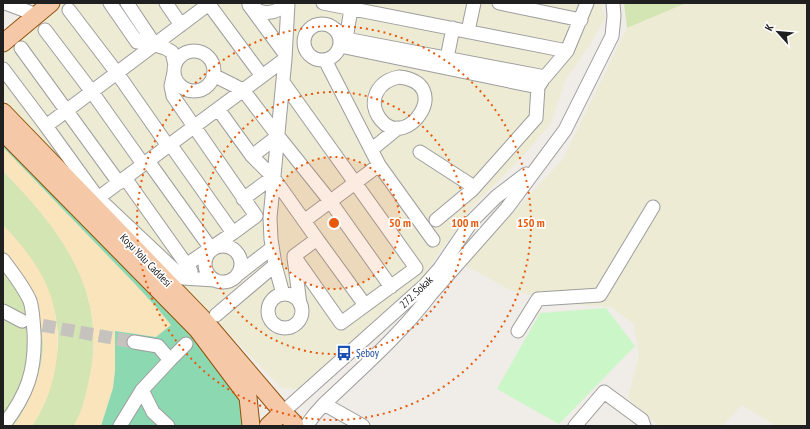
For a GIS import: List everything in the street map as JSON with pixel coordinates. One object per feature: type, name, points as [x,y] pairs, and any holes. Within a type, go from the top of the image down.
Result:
[{"type":"main road","points":[[3,43],[51,3]]},
{"type":"main road","name":"Koşu Yolu Caddesi","points":[[3,112],[203,319],[283,412]]},
{"type":"main road","name":"Koşu Yolu Caddesi","points":[[3,132],[197,329],[248,397],[251,426]]},
{"type":"main road","points":[[283,412],[294,422],[295,426]]},
{"type":"main road","name":"272. Sokak","points":[[268,426],[283,412]]},
{"type":"street","points":[[5,3],[37,15]]},
{"type":"street","points":[[110,3],[146,43],[165,48],[172,52],[175,68],[176,79],[179,84],[189,90],[196,91],[207,86],[213,75],[212,63],[208,57],[203,53],[196,51],[183,54],[178,59],[175,68],[171,86],[173,96],[256,216],[271,244]]},
{"type":"street","points":[[126,3],[146,43]]},
{"type":"street","points":[[166,3],[181,25]]},
{"type":"street","points":[[46,126],[117,73],[146,43],[181,25],[209,3],[262,76]]},
{"type":"street","points":[[249,4],[255,10],[270,12],[278,10],[286,3]]},
{"type":"street","points":[[283,294],[271,244],[270,218],[285,57],[287,21],[286,3]]},
{"type":"street","points":[[323,3],[352,9],[366,7],[453,28],[567,51]]},
{"type":"street","points":[[468,31],[474,3]]},
{"type":"street","points":[[499,3],[581,20]]},
{"type":"street","points":[[436,220],[474,187],[536,118],[541,82],[567,51],[587,3]]},
{"type":"street","name":"272. Sokak","points":[[306,426],[324,404],[394,338],[420,309],[428,289],[440,268],[472,221],[496,197],[539,165],[565,130],[612,36],[614,16],[613,3]]},
{"type":"street","points":[[249,4],[285,57]]},
{"type":"street","points":[[352,9],[343,42],[334,56],[325,60],[317,60],[307,53],[303,43],[307,31],[317,24],[323,24],[329,25],[335,29],[343,42],[541,82]]},
{"type":"street","points":[[69,10],[117,73],[233,233]]},
{"type":"street","points":[[287,21],[307,31]]},
{"type":"street","points":[[447,58],[453,28]]},
{"type":"street","points":[[45,30],[211,249]]},
{"type":"street","points":[[343,42],[447,58],[541,82]]},
{"type":"street","points":[[21,48],[67,110],[156,223],[196,279]]},
{"type":"street","points":[[98,198],[262,76],[285,57]]},
{"type":"street","points":[[325,60],[379,165],[433,240]]},
{"type":"street","points":[[3,69],[98,198],[183,278],[226,281],[232,279],[271,244]]},
{"type":"street","points":[[213,75],[243,90],[330,201],[391,287]]},
{"type":"street","points":[[283,82],[416,268],[341,323],[294,256]]},
{"type":"street","points":[[218,109],[252,156],[273,177],[365,305]]},
{"type":"street","points":[[371,150],[398,128]]},
{"type":"street","points":[[252,156],[278,136]]},
{"type":"street","points":[[420,152],[474,187]]},
{"type":"street","points":[[304,221],[379,165]]},
{"type":"street","points":[[243,199],[273,177]]},
{"type":"street","points":[[518,331],[538,299],[600,295],[653,207]]},
{"type":"street","points":[[186,265],[211,249],[256,216]]},
{"type":"street","points":[[138,236],[156,223]]},
{"type":"street","points":[[294,256],[317,239]]},
{"type":"street","points":[[215,280],[210,276],[205,266],[205,260],[211,249],[222,246],[228,247],[237,253],[240,264],[236,275]]},
{"type":"street","points":[[294,256],[300,304],[301,315],[296,324],[291,327],[280,327],[271,320],[268,309],[273,299],[283,294],[293,296],[300,304]]},
{"type":"street","points":[[3,260],[16,277],[30,302],[35,346],[32,370],[24,394],[15,411],[3,426]]},
{"type":"street","points":[[216,315],[275,265]]},
{"type":"street","name":"272. Sokak","points":[[283,412],[428,289]]},
{"type":"street","points":[[3,311],[22,321]]},
{"type":"street","points":[[134,342],[158,346],[170,360]]},
{"type":"street","points":[[120,426],[142,390],[186,344]]},
{"type":"street","points":[[142,390],[153,412],[168,426]]},
{"type":"street","points":[[575,426],[604,392],[642,420],[644,426]]},
{"type":"street","points":[[324,404],[363,426]]},
{"type":"shaded area","points":[[58,3],[601,3],[605,18],[590,44],[565,81],[551,123],[522,157],[473,206],[422,277],[299,389],[282,388],[3,104],[3,49]]},
{"type":"shaded area","points":[[686,3],[807,3],[807,426],[776,426],[742,405],[722,426],[659,426],[628,398],[639,354],[634,324],[611,307],[570,304],[510,290],[465,265],[563,159],[627,28]]},
{"type":"green space","points":[[624,3],[686,3],[627,28]]},
{"type":"green space","points":[[3,136],[123,256],[240,392],[242,426],[101,426],[113,388],[115,371],[115,331],[156,337],[171,325],[135,284],[3,147]]},
{"type":"green space","points":[[3,171],[44,216],[61,240],[75,265],[86,291],[92,319],[93,348],[89,380],[85,397],[74,426],[32,426],[46,401],[54,373],[58,334],[52,303],[40,275],[23,248],[3,225]]},
{"type":"green space","points":[[3,249],[29,288],[40,318],[43,334],[43,349],[40,370],[25,407],[13,426],[3,426]]},
{"type":"green space","points":[[606,308],[635,346],[559,424],[497,389],[540,313]]},
{"type":"sand","points":[[3,147],[135,284],[172,325],[156,337],[115,331],[115,371],[113,388],[101,426],[74,426],[85,397],[89,380],[93,348],[92,319],[86,291],[75,265],[61,240],[44,216],[3,171]]},
{"type":"sand","points":[[3,225],[23,247],[40,272],[49,290],[54,309],[57,330],[55,371],[50,390],[42,409],[32,426],[13,426],[25,407],[40,370],[43,349],[43,334],[40,318],[29,288],[3,249]]},
{"type":"tunnel","points":[[24,322],[134,342]]},
{"type":"place","name":"Şeboy","points":[[344,353]]}]
